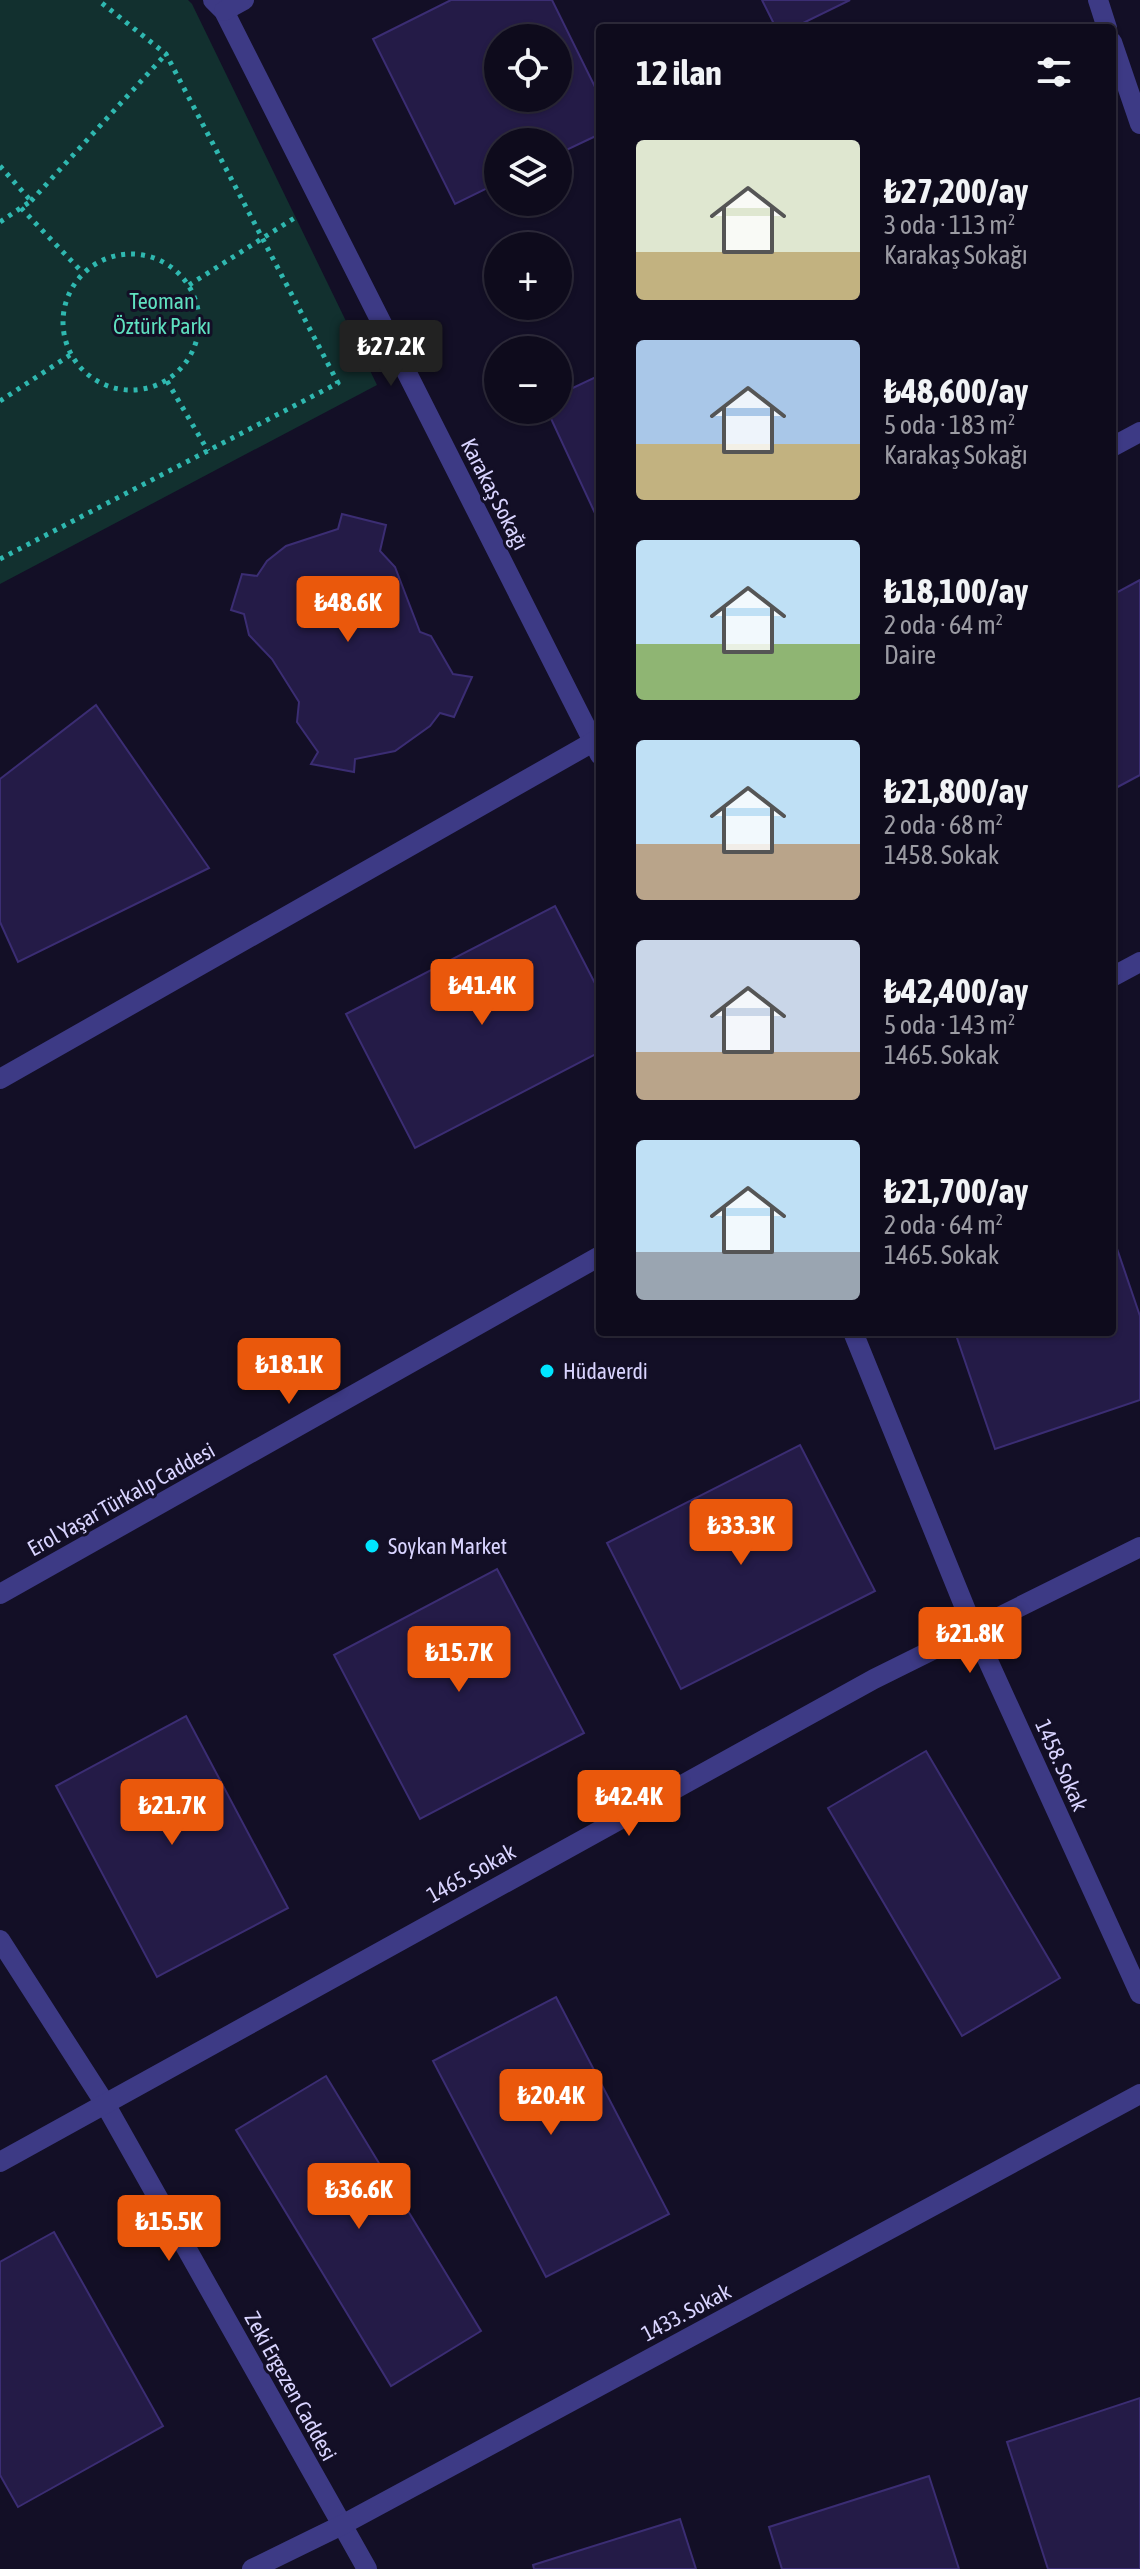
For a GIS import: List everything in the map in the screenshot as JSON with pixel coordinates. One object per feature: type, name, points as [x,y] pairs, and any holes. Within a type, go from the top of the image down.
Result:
[{"type":"street","points":[[219,6],[244,0]]},
{"type":"street","points":[[1098,0],[1106,24]]},
{"type":"street","name":"Karakaş Sokağı","points":[[219,6],[596,741]]},
{"type":"street","points":[[1116,54],[1140,124]]},
{"type":"street","points":[[1116,445],[1140,432]]},
{"type":"street","points":[[0,1079],[596,746]]},
{"type":"street","points":[[1116,975],[1140,962]]},
{"type":"street","name":"Erol Yaşar Türkalp Caddesi","points":[[0,1594],[596,1258]]},
{"type":"street","name":"1458. Sokak","points":[[855,1336],[974,1630],[1140,1994]]},
{"type":"street","name":"1465. Sokak","points":[[0,2162],[874,1679],[1140,1547]]},
{"type":"street","name":"Zeki Ergezen Caddesi","points":[[0,1940],[104,2102],[367,2569]]},
{"type":"street","name":"1433. Sokak","points":[[252,2569],[342,2525],[1140,2094]]},
{"type":"path","points":[[0,559],[338,383],[166,54],[98,0]]},
{"type":"path","points":[[0,222],[31,201],[166,54]]},
{"type":"path","points":[[0,166],[31,201]]},
{"type":"path","points":[[21,208],[83,273]]},
{"type":"path","points":[[189,285],[262,236]]},
{"type":"path","points":[[139,254],[175,270],[189,285],[197,304],[200,326],[195,348],[183,366],[167,381],[146,390],[124,391],[103,385],[84,373],[70,355],[63,334],[63,312],[70,291],[83,273],[118,255],[139,254]]},
{"type":"path","points":[[0,401],[70,355]]},
{"type":"path","points":[[167,381],[208,451]]},
{"type":"green space","name":"Teoman Öztürk Parkı","points":[[0,0],[188,0],[192,4],[377,385],[0,584]]},
{"type":"building","points":[[451,0],[552,0],[564,24],[484,24],[484,112],[572,112],[572,40],[596,89],[596,136],[572,147],[572,128],[484,128],[484,190],[455,204],[373,39]]},
{"type":"building","points":[[762,0],[850,0],[801,24],[774,24]]},
{"type":"building","points":[[596,377],[596,515],[554,424],[572,424],[572,388]]},
{"type":"building","points":[[342,514],[386,525],[380,551],[395,567],[420,632],[431,636],[453,674],[472,677],[454,717],[440,713],[430,726],[395,751],[355,759],[354,772],[311,764],[318,752],[297,722],[299,702],[272,659],[249,635],[244,614],[231,610],[242,574],[257,576],[267,561],[286,546],[338,529]]},
{"type":"building","points":[[1140,580],[1140,775],[1116,788],[1116,593]]},
{"type":"building","points":[[96,705],[209,868],[18,962],[0,922],[0,779]]},
{"type":"building","points":[[555,906],[596,985],[596,1054],[415,1148],[346,1014]]},
{"type":"building","points":[[1116,1246],[1140,1316],[1140,1400],[995,1449],[956,1336],[1116,1336]]},
{"type":"building","points":[[800,1445],[875,1591],[681,1689],[607,1543]]},
{"type":"building","points":[[497,1569],[584,1733],[420,1819],[334,1655]]},
{"type":"building","points":[[186,1716],[288,1908],[157,1977],[56,1786]]},
{"type":"building","points":[[926,1751],[1060,1978],[962,2036],[828,1808]]},
{"type":"building","points":[[556,1997],[669,2214],[546,2277],[433,2061]]},
{"type":"building","points":[[326,2076],[481,2331],[391,2386],[236,2130]]},
{"type":"building","points":[[54,2232],[163,2426],[18,2507],[0,2475],[0,2262]]},
{"type":"building","points":[[1140,2398],[1140,2569],[1048,2569],[1007,2442]]},
{"type":"building","points":[[929,2476],[959,2569],[782,2569],[769,2527]]},
{"type":"building","points":[[680,2519],[696,2569],[534,2569],[533,2565]]},
{"type":"place","name":"Hüdaverdi","points":[[547,1371]]},
{"type":"place","name":"Soykan Market","points":[[372,1546]]}]
